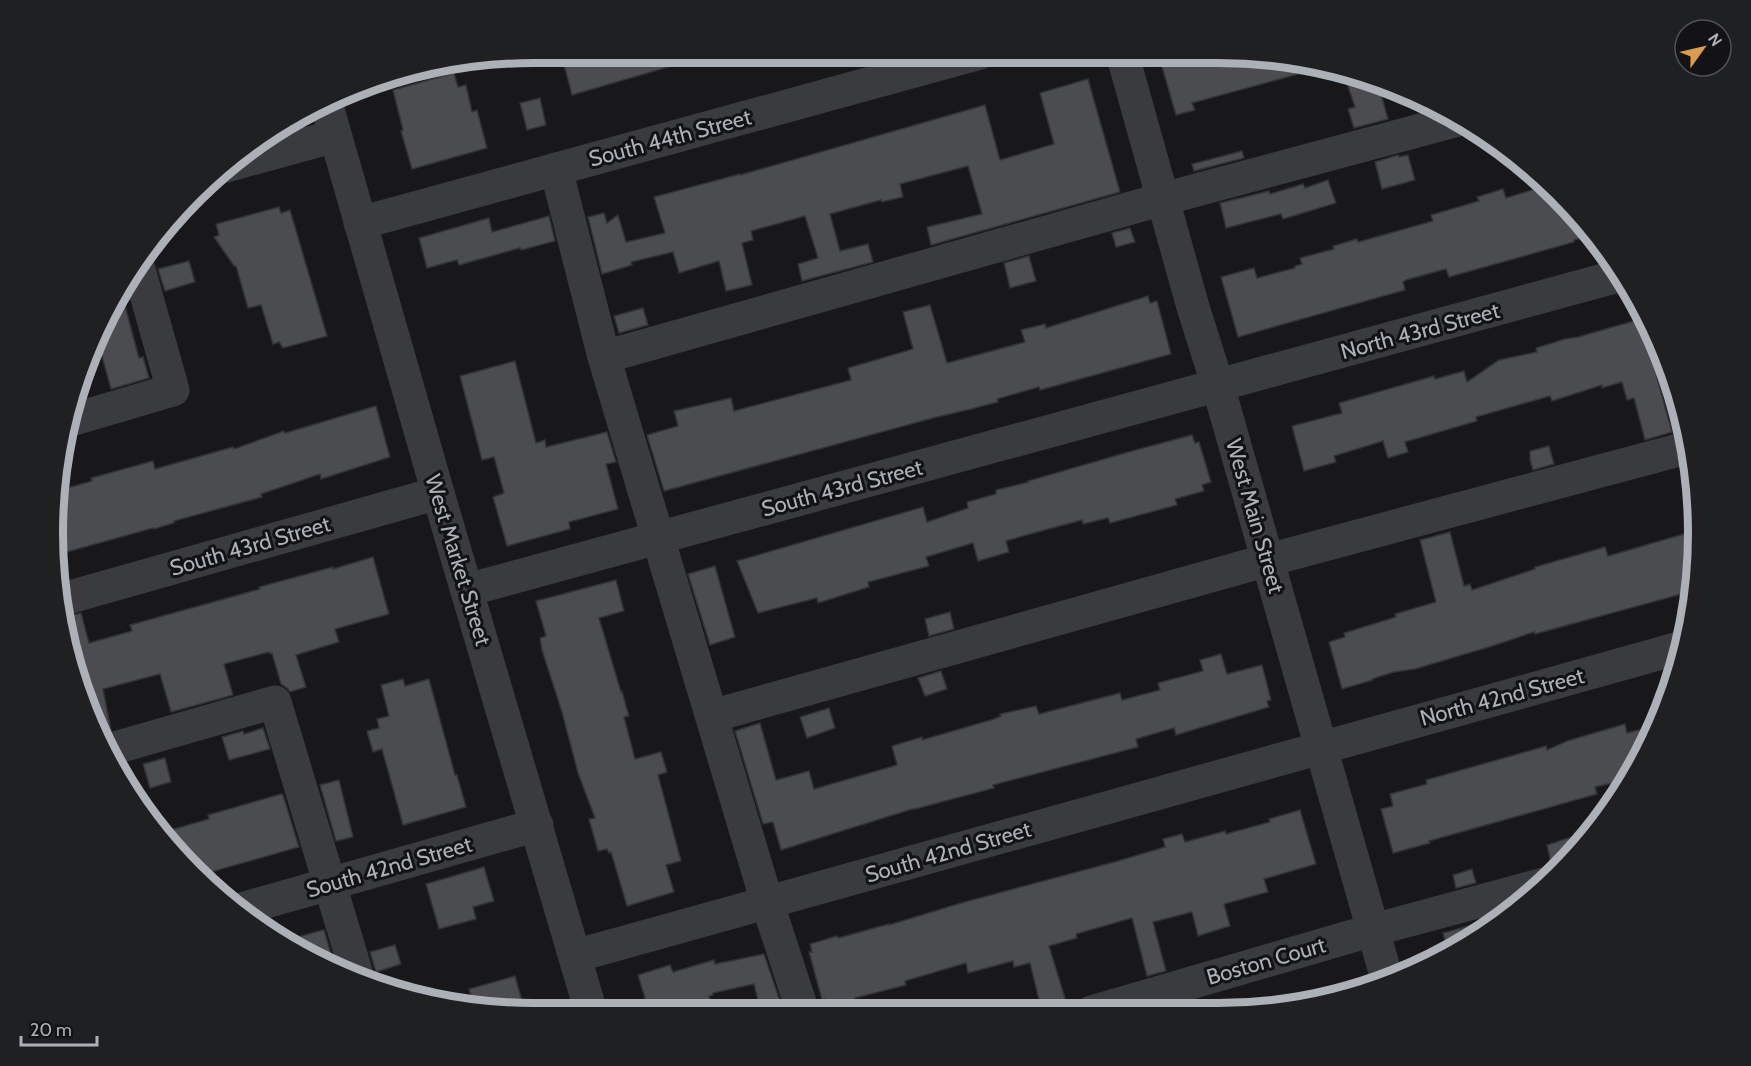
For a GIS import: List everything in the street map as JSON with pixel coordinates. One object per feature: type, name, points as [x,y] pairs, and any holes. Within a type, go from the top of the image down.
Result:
[{"type":"street","name":"South 44th Street","points":[[360,223],[943,63]]},
{"type":"street","name":"West Main Street","points":[[1125,63],[1193,308],[1218,386],[1385,972]]},
{"type":"street","points":[[257,153],[331,121]]},
{"type":"street","name":"West Market Street","points":[[331,121],[588,1003]]},
{"type":"street","points":[[604,357],[1163,199],[1447,123]]},
{"type":"street","points":[[556,169],[604,357],[799,1003]]},
{"type":"street","points":[[77,418],[173,390],[140,275]]},
{"type":"street","name":"North 43rd Street","points":[[1218,386],[1612,278]]},
{"type":"street","name":"South 43rd Street","points":[[467,590],[1218,386]]},
{"type":"street","points":[[711,716],[1268,560],[1680,450]]},
{"type":"street","name":"South 43rd Street","points":[[68,598],[438,493]]},
{"type":"street","name":"North 42nd Street","points":[[1321,747],[1673,650]]},
{"type":"street","points":[[114,747],[275,702],[355,968]]},
{"type":"street","name":"South 42nd Street","points":[[575,956],[1321,747]]},
{"type":"street","name":"South 42nd Street","points":[[248,907],[537,825]]},
{"type":"street","name":"Boston Court","points":[[1122,1003],[1373,930],[1524,889]]},
{"type":"building","points":[[564,63],[682,63],[572,95]]},
{"type":"building","points":[[1161,63],[1249,64],[1308,72],[1192,103],[1195,110],[1176,115]]},
{"type":"building","points":[[454,73],[458,87],[466,85],[472,112],[477,110],[487,148],[412,169],[401,131],[403,130],[393,90]]},
{"type":"building","points":[[1088,79],[1120,192],[931,245],[927,227],[982,214],[968,166],[900,184],[903,197],[882,202],[881,200],[830,214],[840,251],[868,244],[873,262],[802,281],[798,264],[818,258],[805,216],[751,231],[753,240],[742,243],[752,285],[726,291],[719,261],[679,273],[673,252],[631,262],[632,265],[602,274],[588,217],[604,213],[607,223],[618,215],[626,242],[665,233],[654,197],[740,175],[985,105],[1000,160],[1054,144],[1040,93]]},
{"type":"building","points":[[1346,81],[1380,92],[1388,119],[1354,128],[1348,109],[1355,107]]},
{"type":"building","points":[[540,98],[546,125],[527,130],[520,103]]},
{"type":"building","points":[[1242,151],[1244,158],[1194,171],[1192,164]]},
{"type":"building","points":[[1398,155],[1399,157],[1408,155],[1415,180],[1382,189],[1375,162]]},
{"type":"building","points":[[1328,180],[1336,203],[1283,219],[1281,214],[1226,228],[1220,203],[1269,191],[1270,194],[1303,184],[1305,188]]},
{"type":"building","points":[[1537,188],[1583,237],[1449,277],[1446,269],[1406,280],[1403,282],[1405,290],[1238,337],[1221,277],[1254,268],[1257,278],[1295,268],[1302,264],[1300,258],[1334,249],[1333,246],[1357,239],[1358,242],[1433,221],[1431,215],[1479,201],[1477,197],[1503,189],[1506,198]]},
{"type":"building","points":[[279,207],[281,213],[290,210],[327,336],[283,348],[279,342],[273,344],[261,305],[248,308],[236,266],[214,237],[219,235],[216,224]]},
{"type":"building","points":[[549,216],[555,241],[459,265],[457,260],[427,268],[419,238],[489,218],[492,232]]},
{"type":"building","points":[[1130,228],[1135,242],[1116,247],[1112,233]]},
{"type":"building","points":[[1029,256],[1036,281],[1010,288],[1004,263]]},
{"type":"building","points":[[189,261],[195,282],[165,291],[158,269]]},
{"type":"building","points":[[1148,296],[1150,303],[1157,301],[1171,354],[1040,390],[1039,387],[997,399],[998,402],[664,491],[647,435],[678,426],[674,411],[731,398],[734,411],[851,380],[848,368],[913,349],[903,312],[930,305],[947,363],[1025,342],[1021,330],[1045,324],[1046,328]]},
{"type":"building","points":[[127,297],[128,301],[124,302],[139,358],[143,357],[149,378],[111,389],[100,350],[111,325]]},
{"type":"building","points":[[643,308],[648,325],[619,333],[614,316]]},
{"type":"building","points":[[1637,320],[1647,342],[1672,432],[1645,440],[1634,398],[1627,400],[1622,382],[1602,388],[1602,385],[1552,401],[1550,396],[1476,417],[1477,421],[1405,442],[1408,452],[1388,458],[1383,441],[1334,456],[1336,462],[1304,471],[1292,426],[1342,413],[1339,403],[1434,376],[1435,379],[1464,371],[1467,382],[1499,360],[1537,352],[1536,348]]},
{"type":"building","points":[[515,361],[536,443],[545,440],[546,447],[607,432],[616,462],[606,464],[618,509],[569,522],[570,529],[507,546],[493,497],[504,493],[494,457],[482,460],[460,376]]},
{"type":"building","points":[[376,406],[390,457],[321,479],[320,474],[261,494],[262,497],[64,553],[65,488],[92,481],[91,478],[153,461],[155,469],[233,447],[234,449],[284,431],[285,433]]},
{"type":"building","points":[[1192,435],[1195,443],[1199,442],[1211,482],[1202,485],[1204,491],[1175,499],[1177,505],[1110,523],[1108,518],[1083,524],[1082,520],[1006,541],[1009,552],[978,561],[973,543],[926,557],[929,566],[868,582],[869,587],[818,603],[817,598],[758,613],[737,561],[923,507],[927,522],[968,508],[967,502],[996,494],[996,490]]},
{"type":"building","points":[[1549,446],[1554,464],[1533,470],[1530,451]]},
{"type":"building","points":[[1450,532],[1464,586],[1470,584],[1472,590],[1535,569],[1535,567],[1605,547],[1608,556],[1684,534],[1688,543],[1684,593],[1535,634],[1534,632],[1342,689],[1329,642],[1345,637],[1344,633],[1436,602],[1420,540]]},
{"type":"building","points":[[373,557],[389,614],[335,629],[339,642],[296,655],[306,687],[290,692],[281,684],[272,653],[269,652],[224,664],[233,695],[171,712],[160,674],[103,689],[111,730],[107,731],[88,684],[71,616],[81,613],[89,643],[132,631],[130,625],[260,589],[259,587],[333,567],[333,569]]},
{"type":"building","points":[[715,566],[735,637],[710,645],[688,574]]},
{"type":"building","points":[[616,580],[624,611],[599,618],[629,716],[624,717],[635,759],[661,752],[667,772],[658,775],[681,861],[666,865],[674,892],[627,906],[611,852],[609,853],[607,849],[598,851],[589,819],[595,818],[578,773],[542,650],[540,638],[546,636],[536,601]]},
{"type":"building","points":[[950,612],[954,629],[929,636],[925,619]]},
{"type":"building","points":[[1221,654],[1227,674],[1262,665],[1271,700],[1267,701],[1269,707],[1176,735],[1174,728],[1136,739],[1138,747],[993,785],[994,788],[909,810],[781,850],[773,822],[763,824],[735,731],[760,723],[776,780],[809,771],[814,789],[897,765],[892,746],[922,737],[922,740],[994,719],[1001,716],[1000,714],[1036,706],[1039,714],[1120,693],[1122,700],[1160,690],[1158,683],[1203,671],[1200,660]]},
{"type":"building","points":[[941,671],[947,689],[925,696],[918,678]]},
{"type":"building","points":[[403,679],[405,686],[429,679],[466,807],[403,825],[382,749],[373,752],[367,731],[379,728],[377,719],[389,716],[381,685]]},
{"type":"building","points":[[829,708],[835,728],[807,738],[800,717]]},
{"type":"building","points":[[1625,724],[1627,733],[1645,728],[1616,782],[1595,787],[1597,794],[1393,853],[1381,809],[1393,806],[1390,794],[1427,784],[1426,780],[1546,746],[1547,750],[1567,741]]},
{"type":"building","points":[[263,728],[270,749],[229,760],[222,737]]},
{"type":"building","points":[[165,758],[171,782],[150,788],[143,764]]},
{"type":"building","points":[[339,780],[353,837],[336,841],[320,785]]},
{"type":"building","points":[[281,794],[299,847],[209,873],[169,830],[209,819],[208,815]]},
{"type":"building","points":[[1300,810],[1316,864],[1264,879],[1268,892],[1224,904],[1230,926],[1198,936],[1192,912],[1153,922],[1166,971],[1147,976],[1132,918],[1076,934],[1077,938],[1049,946],[1066,1003],[1040,1003],[1030,963],[1014,967],[1013,961],[968,973],[966,963],[905,981],[906,985],[855,998],[845,1003],[826,1003],[825,999],[822,1000],[809,952],[812,952],[810,944],[889,925],[961,903],[1118,861],[1165,847],[1163,839],[1182,834],[1185,842],[1270,822],[1269,819]]},
{"type":"building","points":[[1578,835],[1551,864],[1547,845]]},
{"type":"building","points":[[484,867],[494,901],[473,907],[476,919],[439,929],[426,884]]},
{"type":"building","points":[[1472,869],[1476,883],[1456,888],[1453,875]]},
{"type":"building","points":[[1481,923],[1446,944],[1443,933]]},
{"type":"building","points":[[324,930],[332,958],[294,938]]},
{"type":"building","points":[[395,945],[401,964],[376,972],[370,952]]},
{"type":"building","points":[[764,954],[781,1003],[759,1003],[754,984],[713,993],[709,996],[711,1003],[646,1003],[638,975],[670,965],[673,972],[714,960],[715,964]]},
{"type":"building","points":[[515,976],[522,1003],[472,999],[469,989]]}]
